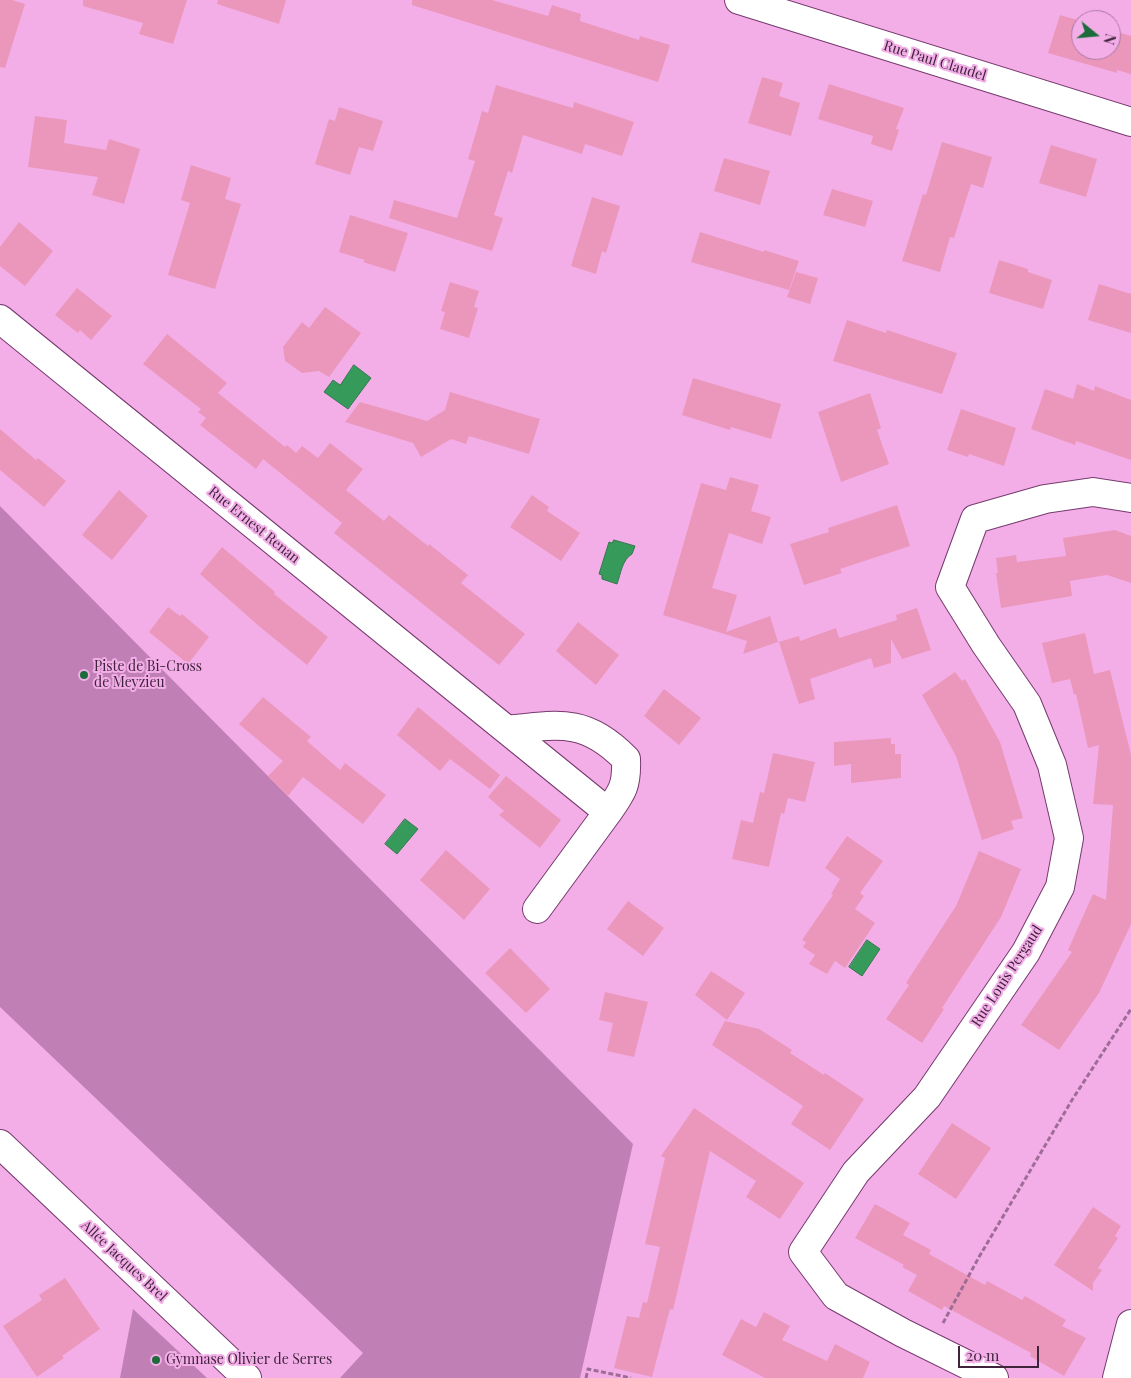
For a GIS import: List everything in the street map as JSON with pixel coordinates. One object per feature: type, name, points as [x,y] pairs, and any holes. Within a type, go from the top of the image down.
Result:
[{"type":"street","name":"Rue Paul Claudel","points":[[739,0],[1131,122]]},
{"type":"street","name":"Rue Ernest Renan","points":[[0,319],[608,812]]},
{"type":"street","name":"Rue Louis Pergaud","points":[[994,1378],[836,1296],[803,1252],[856,1172],[927,1097],[1026,952],[1060,887],[1069,838],[1052,765],[1026,704],[950,587],[975,519],[1045,499],[1093,492],[1131,498]]},
{"type":"street","points":[[507,730],[553,725],[583,728],[612,745],[626,759],[627,778],[622,793],[537,909]]},
{"type":"street","name":"Allée Jacques Brel","points":[[0,1144],[247,1378]]},
{"type":"street","points":[[1117,1378],[1131,1324]]},
{"type":"path","points":[[930,1346],[979,1257],[1053,1132],[1131,1009]]},
{"type":"path","points":[[586,1378],[588,1369],[631,1378]]},
{"type":"shaded area","points":[[354,365],[371,378],[348,409],[324,392],[333,380],[340,385]]},
{"type":"shaded area","points":[[0,506],[633,1144],[580,1378],[340,1378],[363,1353],[0,1007]]},
{"type":"shaded area","points":[[614,540],[635,546],[632,554],[624,563],[617,584],[602,579],[602,575],[599,574],[609,542],[612,543]]},
{"type":"shaded area","points":[[405,819],[418,829],[397,854],[385,844]]},
{"type":"shaded area","points":[[867,940],[880,949],[862,976],[849,967]]},
{"type":"shaded area","name":"Gymnase Olivier de Serres","points":[[133,1309],[207,1378],[120,1378]]},
{"type":"building","points":[[0,0],[12,0],[25,4],[5,68],[0,67]]},
{"type":"building","points":[[83,0],[187,0],[173,44],[139,34],[143,23],[83,6]]},
{"type":"building","points":[[218,0],[286,0],[279,24],[217,4]]},
{"type":"building","points":[[412,0],[492,0],[548,16],[552,5],[581,14],[580,21],[639,40],[640,36],[670,45],[658,82],[412,5]]},
{"type":"building","points":[[1060,15],[1071,18],[1071,60],[1048,53]]},
{"type":"building","points":[[1121,33],[1131,36],[1131,74],[1117,70],[1117,73],[1072,60],[1121,60]]},
{"type":"building","points":[[762,77],[783,83],[779,96],[800,103],[791,136],[748,123]]},
{"type":"building","points":[[829,84],[904,108],[896,129],[899,130],[892,151],[871,144],[873,136],[818,119]]},
{"type":"building","points":[[496,85],[573,108],[574,102],[634,122],[622,156],[585,144],[582,154],[523,135],[512,173],[508,171],[494,215],[503,218],[492,251],[389,218],[394,200],[457,218],[475,161],[468,159],[482,111],[488,113]]},
{"type":"building","points":[[339,107],[383,121],[373,151],[359,147],[350,175],[315,164],[329,119],[335,121]]},
{"type":"building","points":[[35,116],[67,120],[64,143],[106,150],[109,139],[140,149],[124,204],[92,195],[98,177],[28,167]]},
{"type":"building","points":[[942,142],[992,157],[983,188],[971,184],[954,238],[950,237],[940,272],[902,261],[923,194],[926,195]]},
{"type":"building","points":[[1051,145],[1097,159],[1086,197],[1039,183]]},
{"type":"building","points":[[724,158],[770,171],[760,205],[714,191]]},
{"type":"building","points":[[191,165],[231,178],[225,199],[241,204],[215,289],[168,275],[190,203],[181,200]]},
{"type":"building","points":[[832,189],[873,201],[865,227],[823,215]]},
{"type":"building","points":[[592,197],[620,206],[606,253],[602,251],[596,274],[571,266]]},
{"type":"building","points":[[350,215],[408,233],[395,272],[339,252]]},
{"type":"building","points":[[19,222],[53,251],[25,286],[0,266],[0,247]]},
{"type":"building","points":[[700,232],[799,261],[789,290],[691,262]]},
{"type":"building","points":[[999,260],[1028,269],[1028,272],[1052,280],[1043,309],[989,293]]},
{"type":"building","points":[[796,272],[818,278],[810,304],[787,297]]},
{"type":"building","points":[[450,282],[479,291],[474,307],[478,308],[469,338],[440,329],[445,312],[441,311]]},
{"type":"building","points":[[1099,284],[1131,294],[1131,333],[1088,320]]},
{"type":"building","points":[[77,288],[112,316],[91,340],[80,330],[78,333],[55,315]]},
{"type":"building","points":[[325,307],[361,333],[329,377],[319,371],[302,373],[285,361],[283,347],[302,322],[309,328]]},
{"type":"building","points":[[847,320],[886,333],[887,330],[957,353],[942,394],[833,361]]},
{"type":"building","points":[[167,334],[227,383],[218,393],[285,447],[287,445],[296,453],[302,446],[318,458],[330,443],[363,469],[346,490],[384,521],[389,515],[468,575],[461,583],[525,634],[499,665],[334,533],[342,523],[263,459],[256,469],[200,425],[206,418],[198,412],[201,409],[143,364]]},
{"type":"building","points":[[693,378],[781,404],[771,439],[731,427],[730,430],[682,415]]},
{"type":"building","points":[[1077,384],[1094,391],[1095,386],[1131,400],[1131,460],[1076,441],[1075,445],[1031,429],[1045,389],[1073,399]]},
{"type":"building","points":[[450,392],[540,419],[529,454],[469,436],[466,444],[451,439],[421,457],[413,443],[345,422],[360,402],[427,421],[445,410]]},
{"type":"building","points":[[870,393],[881,428],[877,430],[889,464],[841,482],[818,412]]},
{"type":"building","points":[[961,409],[1016,428],[1004,466],[969,454],[968,457],[947,450]]},
{"type":"building","points":[[0,429],[36,460],[38,458],[66,481],[44,507],[0,470]]},
{"type":"building","points":[[730,477],[759,485],[751,511],[771,517],[762,544],[729,533],[712,588],[737,595],[726,632],[770,616],[778,642],[743,654],[747,641],[663,615],[701,483],[726,490]]},
{"type":"building","points":[[119,490],[148,516],[112,560],[82,535]]},
{"type":"building","points":[[532,495],[549,507],[547,511],[580,533],[561,561],[510,527]]},
{"type":"building","points":[[897,505],[910,546],[840,569],[842,573],[804,585],[790,544],[829,532],[828,528]]},
{"type":"building","points":[[1115,530],[1131,536],[1131,583],[1107,575],[1070,581],[1072,596],[1001,608],[996,558],[1016,555],[1017,562],[1066,556],[1063,538]]},
{"type":"building","points":[[222,547],[275,592],[274,594],[328,637],[307,665],[260,627],[200,574]]},
{"type":"building","points":[[168,607],[180,616],[182,614],[209,637],[188,664],[149,632]]},
{"type":"building","points":[[917,608],[931,650],[902,659],[891,639],[891,663],[874,668],[871,658],[810,679],[815,699],[799,704],[779,642],[799,636],[800,641],[836,628],[839,638],[897,620],[896,615]]},
{"type":"building","points":[[578,622],[619,655],[596,685],[556,651]]},
{"type":"building","points":[[1085,633],[1094,674],[1110,670],[1131,755],[1131,924],[1099,993],[1059,1050],[1021,1025],[1072,952],[1068,950],[1093,894],[1106,900],[1113,805],[1093,804],[1099,745],[1088,748],[1076,694],[1074,695],[1070,679],[1052,683],[1042,643]]},
{"type":"building","points":[[955,672],[962,681],[965,679],[1000,742],[1023,818],[1011,821],[1014,829],[982,840],[956,756],[922,695]]},
{"type":"building","points":[[664,689],[701,718],[679,745],[644,716]]},
{"type":"building","points":[[263,697],[311,737],[307,741],[340,770],[345,763],[386,795],[363,824],[303,777],[288,796],[268,776],[283,761],[239,724]]},
{"type":"building","points":[[418,707],[500,775],[490,789],[450,759],[440,771],[397,735]]},
{"type":"building","points":[[891,738],[891,744],[895,744],[895,754],[901,754],[901,778],[851,783],[851,764],[834,766],[834,742]]},
{"type":"building","points":[[773,753],[815,762],[805,802],[788,798],[784,814],[781,813],[769,867],[732,859],[741,820],[753,823],[760,792],[764,793]]},
{"type":"building","points":[[506,776],[561,820],[540,848],[499,815],[504,811],[488,797]]},
{"type":"building","points":[[847,836],[883,861],[860,893],[864,896],[855,909],[875,923],[845,968],[835,961],[827,974],[809,964],[815,955],[803,947],[806,942],[802,940],[833,895],[831,894],[840,879],[825,868]]},
{"type":"building","points":[[446,850],[490,889],[464,920],[420,880]]},
{"type":"building","points":[[979,851],[1021,869],[1001,917],[942,1008],[944,1009],[922,1043],[886,1019],[909,985],[906,983],[956,906]]},
{"type":"building","points":[[628,901],[664,928],[643,956],[607,929]]},
{"type":"building","points":[[510,948],[550,989],[526,1013],[485,973]]},
{"type":"building","points":[[711,971],[745,993],[727,1020],[695,995]]},
{"type":"building","points":[[605,992],[648,1002],[634,1057],[607,1051],[613,1023],[599,1020]]},
{"type":"building","points":[[725,1021],[759,1029],[792,1050],[790,1053],[864,1099],[830,1150],[791,1124],[803,1106],[712,1045]]},
{"type":"building","points":[[694,1108],[804,1183],[780,1219],[746,1197],[756,1181],[710,1151],[673,1310],[670,1309],[652,1377],[614,1368],[627,1316],[639,1318],[643,1302],[647,1303],[660,1247],[645,1244],[665,1158],[661,1156]]},
{"type":"building","points":[[952,1123],[991,1148],[956,1199],[918,1174]]},
{"type":"building","points":[[875,1204],[910,1223],[903,1235],[931,1250],[929,1254],[985,1285],[987,1281],[1022,1300],[1025,1296],[1066,1320],[1062,1326],[1086,1338],[1064,1376],[1030,1356],[1031,1353],[944,1306],[942,1310],[908,1291],[917,1275],[902,1267],[904,1265],[855,1238]]},
{"type":"building","points":[[1093,1207],[1121,1226],[1115,1236],[1118,1238],[1098,1268],[1102,1270],[1093,1283],[1093,1291],[1054,1265]]},
{"type":"building","points":[[65,1278],[100,1329],[62,1356],[64,1358],[37,1377],[3,1326],[42,1300],[39,1295]]},
{"type":"building","points":[[764,1312],[790,1326],[782,1340],[827,1361],[835,1344],[870,1362],[863,1378],[765,1378],[722,1355],[741,1319],[756,1327]]},
{"type":"place","name":"Piste de Bi-Cross de Meyzieu","points":[[84,675]]},
{"type":"place","name":"Gymnase Olivier de Serres","points":[[156,1360]]}]
